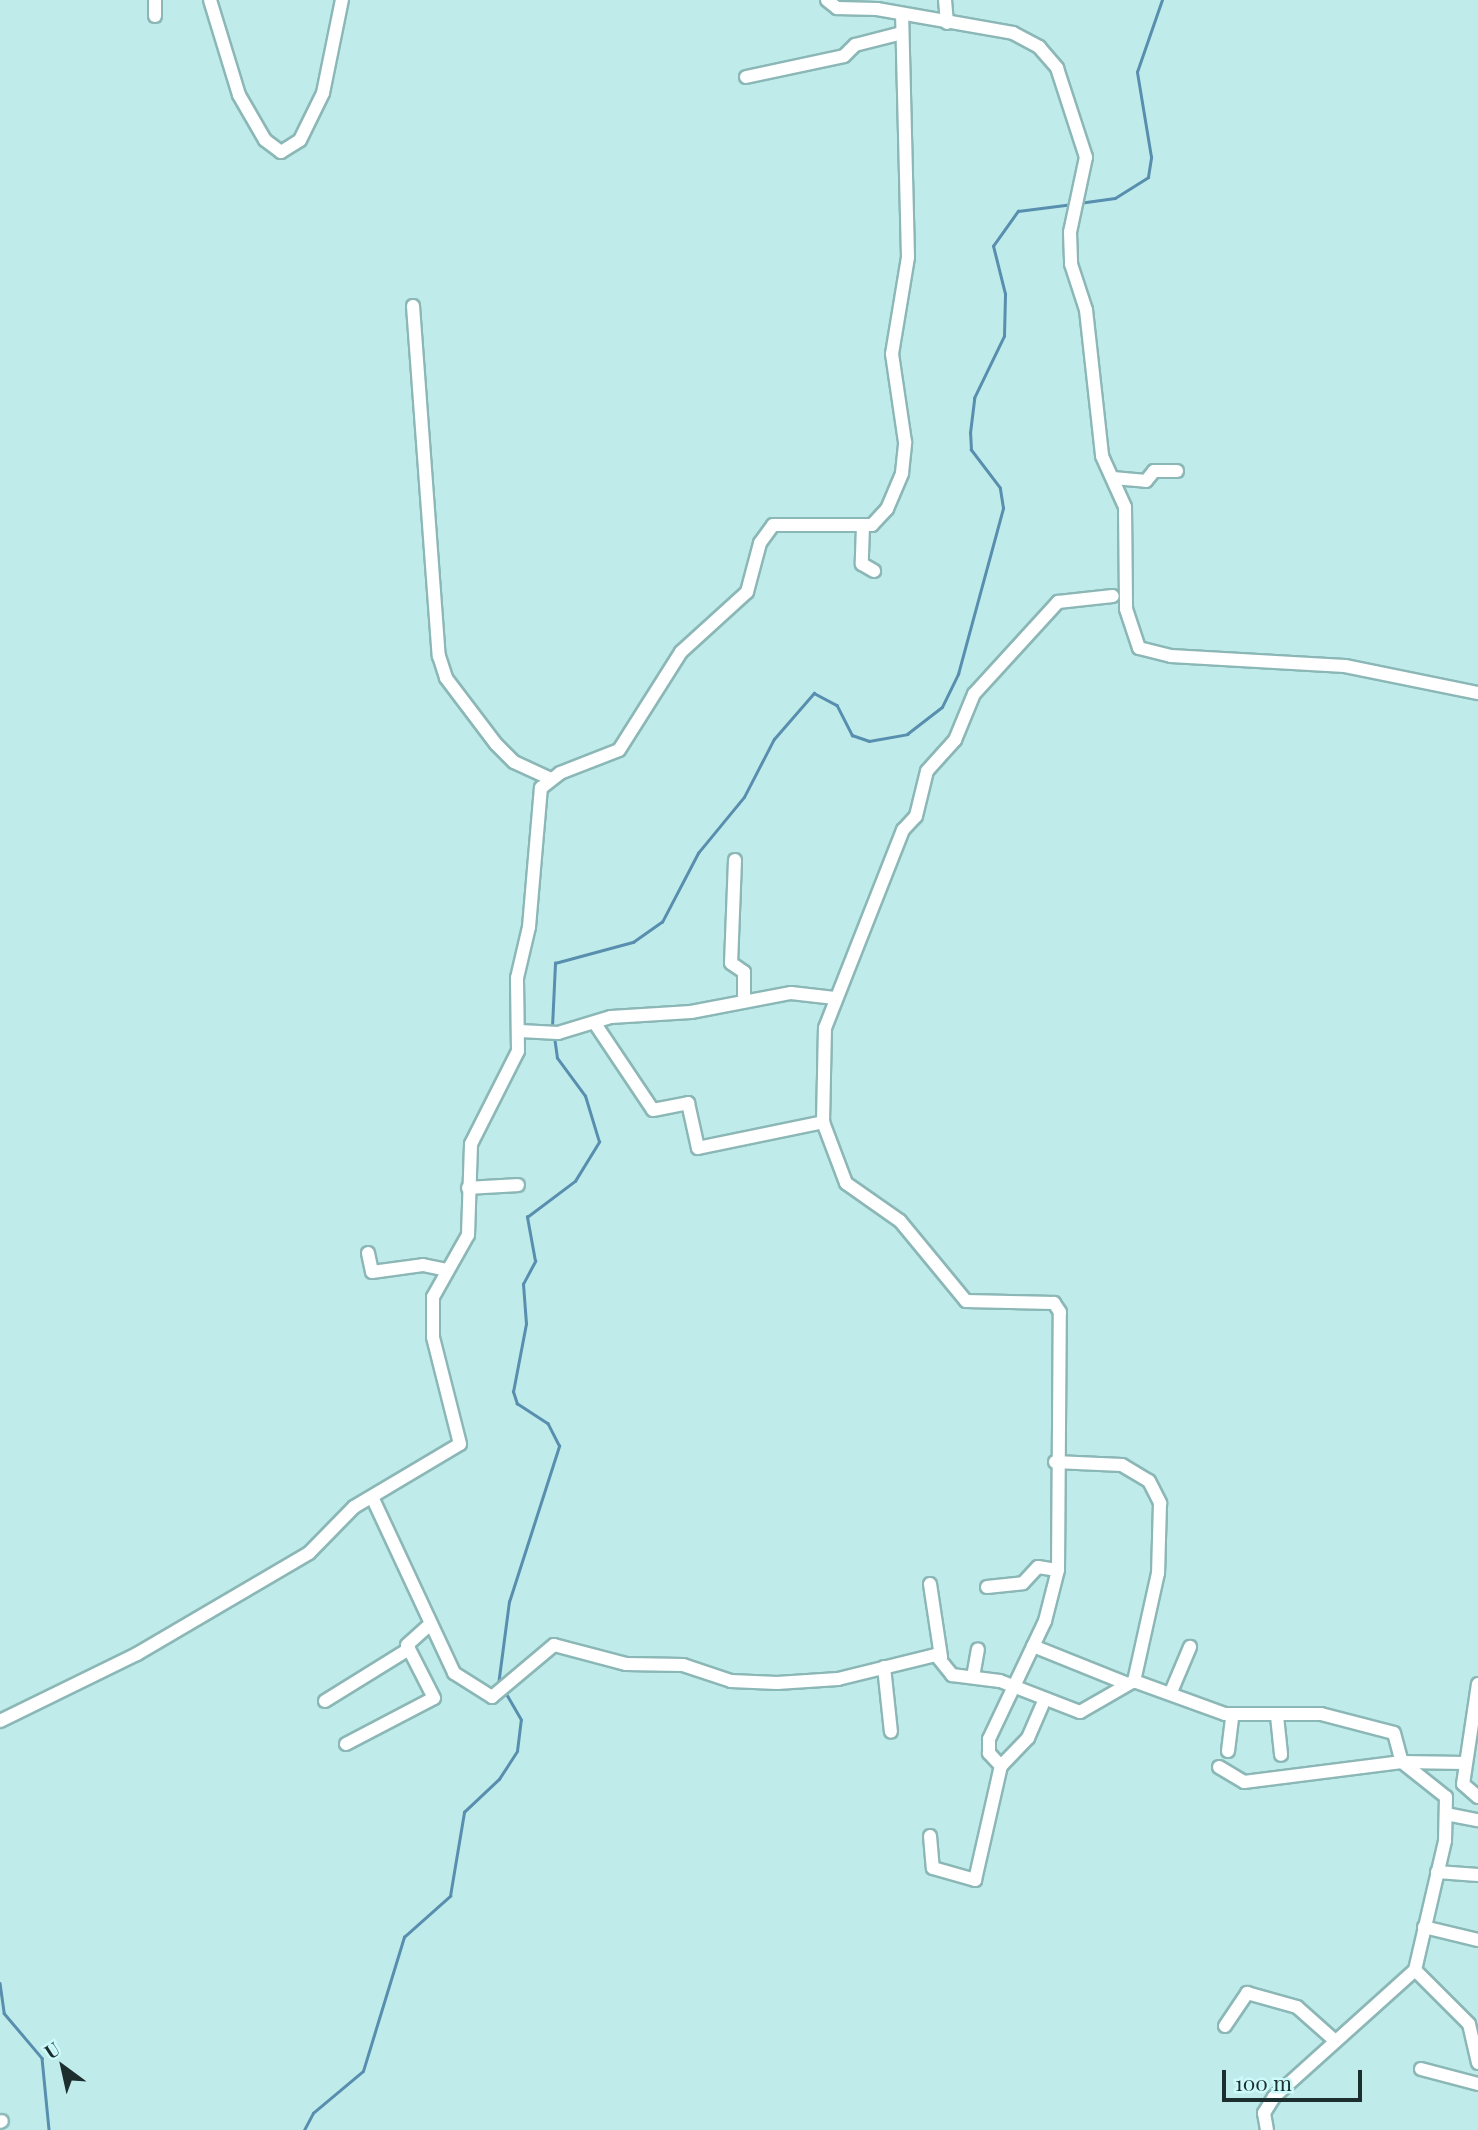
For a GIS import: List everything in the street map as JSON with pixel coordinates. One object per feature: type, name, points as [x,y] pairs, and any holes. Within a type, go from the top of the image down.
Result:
[{"type":"street","points":[[155,0],[155,16]]},
{"type":"street","points":[[210,0],[239,95],[265,140],[281,152],[300,140],[323,93],[342,0]]},
{"type":"street","points":[[827,0],[837,8],[947,23],[1024,38],[1049,57],[1070,96],[1086,157],[1070,232],[1071,264],[1086,310],[1093,411],[1113,478],[1125,507],[1126,609],[1139,648],[1182,657],[1345,666],[1478,693]]},
{"type":"street","points":[[944,0],[947,23]]},
{"type":"street","points":[[0,1721],[136,1654],[309,1553],[354,1507],[373,1499],[460,1444],[433,1337],[435,1288],[468,1234],[467,1154],[512,1072],[520,1031],[517,978],[530,916],[541,788],[551,779],[620,750],[681,652],[747,592],[760,542],[773,525],[863,526],[887,509],[902,473],[905,442],[892,354],[908,257],[898,34],[902,16]]},
{"type":"street","points":[[746,77],[844,56],[855,44],[898,34]]},
{"type":"street","points":[[413,306],[439,656],[446,678],[496,744],[514,762],[551,779]]},
{"type":"street","points":[[1113,478],[1146,481],[1154,471],[1177,471]]},
{"type":"street","points":[[863,526],[862,565],[874,571]]},
{"type":"street","points":[[1001,1766],[988,1742],[1033,1646],[1058,1570],[1055,1462],[1064,1332],[1057,1306],[961,1298],[900,1221],[846,1183],[823,1122],[825,1028],[903,830],[916,816],[927,771],[955,740],[974,694],[1058,602],[1113,597]]},
{"type":"street","points":[[735,860],[732,963],[744,972],[744,1001]]},
{"type":"street","points":[[520,1031],[596,1025],[611,1017],[791,993],[835,998]]},
{"type":"street","points":[[596,1025],[653,1110],[688,1102],[698,1148],[823,1122]]},
{"type":"street","points":[[468,1188],[518,1185]]},
{"type":"street","points":[[368,1253],[372,1272],[423,1265],[447,1270]]},
{"type":"street","points":[[930,1584],[942,1657],[950,1675],[1013,1685],[1044,1701],[1091,1711],[1129,1682],[1160,1562],[1160,1503],[1149,1481],[1122,1465],[1055,1462]]},
{"type":"street","points":[[373,1499],[429,1625],[442,1637],[460,1682],[492,1697],[554,1645],[626,1664],[684,1665],[756,1682],[838,1679],[884,1667],[942,1657]]},
{"type":"street","points":[[987,1587],[1018,1585],[1038,1567],[1058,1570]]},
{"type":"street","points":[[346,1744],[393,1725],[433,1698],[409,1649],[408,1641],[429,1625]]},
{"type":"street","points":[[1033,1646],[1129,1682],[1171,1692],[1232,1716],[1321,1714],[1376,1725],[1397,1737],[1402,1762],[1441,1788],[1446,1814],[1437,1872],[1415,1969],[1333,2039],[1268,2105],[1267,2130]]},
{"type":"street","points":[[1171,1692],[1190,1647]]},
{"type":"street","points":[[325,1700],[409,1649]]},
{"type":"street","points":[[973,1678],[978,1649]]},
{"type":"street","points":[[884,1667],[891,1732]]},
{"type":"street","points":[[1478,1686],[1463,1784],[1478,1797]]},
{"type":"street","points":[[930,1836],[933,1868],[975,1880],[1001,1766],[1028,1738],[1044,1701]]},
{"type":"street","points":[[1228,1751],[1232,1716]]},
{"type":"street","points":[[1277,1716],[1281,1755]]},
{"type":"street","points":[[1219,1767],[1244,1782],[1402,1762],[1465,1763]]},
{"type":"street","points":[[1446,1814],[1478,1820]]},
{"type":"street","points":[[1437,1872],[1478,1875]]},
{"type":"street","points":[[1424,1927],[1478,1940]]},
{"type":"street","points":[[1415,1969],[1469,2024],[1478,2063]]},
{"type":"street","points":[[1225,2026],[1249,1987],[1297,2007],[1333,2039]]},
{"type":"street","points":[[1421,2069],[1478,2084]]},
{"type":"waterway","points":[[1079,203],[1115,198],[1148,177],[1151,157],[1137,72],[1162,0]]},
{"type":"waterway","points":[[552,1027],[555,963],[633,942],[662,922],[698,853],[744,797],[774,739],[814,693],[837,705],[852,735],[869,741],[907,734],[942,707],[958,674],[1003,508],[1000,488],[971,450],[970,433],[974,398],[1004,336],[1005,294],[993,246],[1018,211],[1073,204]]},
{"type":"waterway","points":[[498,1685],[509,1602],[559,1446],[548,1424],[517,1404],[513,1392],[526,1324],[523,1284],[535,1261],[527,1217],[575,1181],[599,1142],[585,1096],[557,1058],[554,1037]]},
{"type":"waterway","points":[[304,2130],[313,2113],[363,2071],[404,1937],[450,1896],[464,1812],[499,1779],[517,1751],[521,1720],[505,1692]]},
{"type":"waterway","points":[[0,1983],[4,2013],[42,2058],[49,2130]]}]
